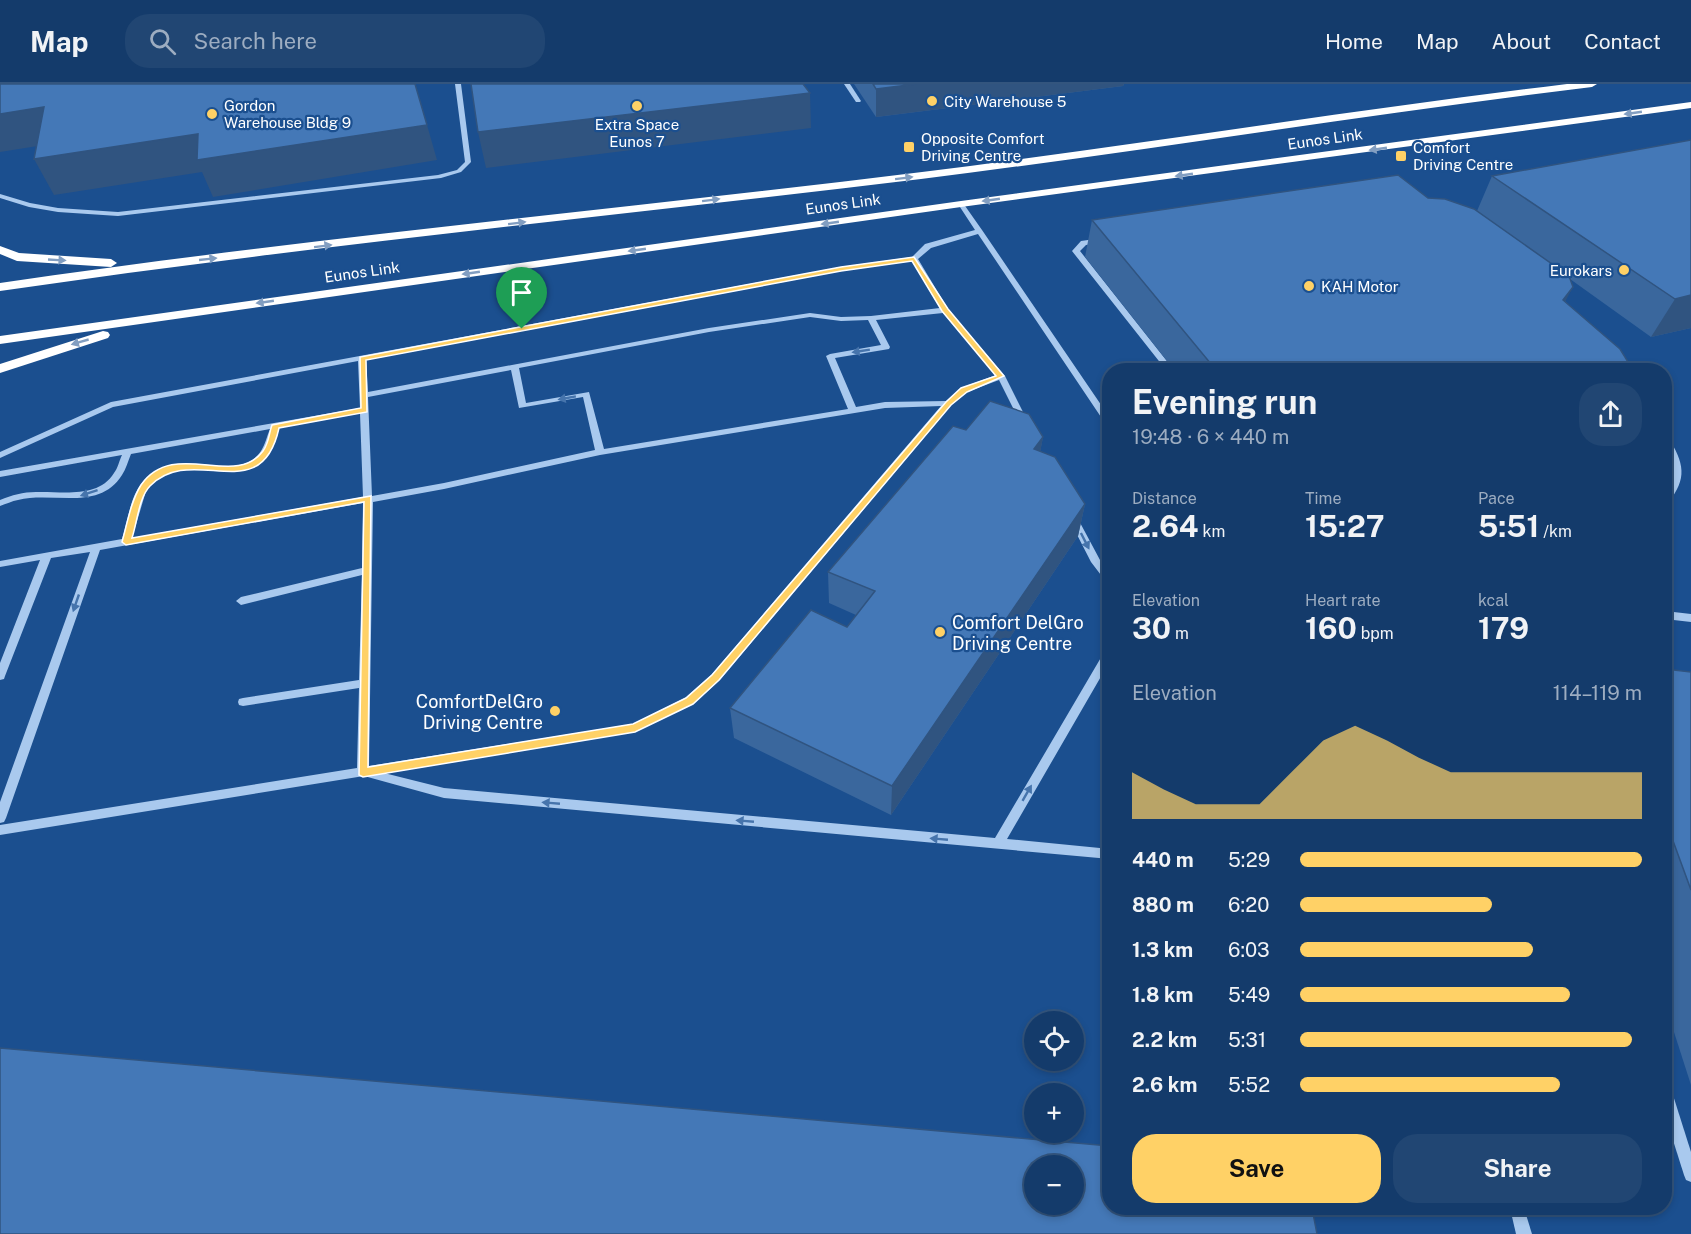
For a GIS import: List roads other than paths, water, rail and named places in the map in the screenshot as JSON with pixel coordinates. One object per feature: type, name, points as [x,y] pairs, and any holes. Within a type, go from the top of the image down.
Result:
[{"type":"highway","name":"Eunos Link","points":[[0,287],[150,265],[926,175],[1443,102],[1592,84]]},
{"type":"highway","name":"Eunos Link","points":[[0,340],[961,204],[1691,105]]},
{"type":"highway","points":[[0,250],[17,257],[150,265]]},
{"type":"highway","points":[[0,369],[78,342],[198,312]]},
{"type":"street","points":[[0,196],[47,209],[78,214],[118,214],[439,177],[459,171],[468,162],[458,84]]},
{"type":"street","points":[[847,84],[858,101]]},
{"type":"street","points":[[961,204],[1102,412]]},
{"type":"street","points":[[0,455],[111,405],[829,272],[914,259],[928,246],[980,231]]},
{"type":"street","points":[[1107,240],[1084,243],[1076,251],[1164,363]]},
{"type":"street","points":[[914,259],[945,310],[1000,376],[1027,427]]},
{"type":"street","points":[[363,394],[709,330],[810,315],[841,319],[871,318],[945,310]]},
{"type":"street","points":[[853,411],[830,356],[886,347],[871,318]]},
{"type":"street","points":[[362,358],[368,498],[363,772]]},
{"type":"street","points":[[515,367],[522,406],[586,394],[600,452]]},
{"type":"street","points":[[0,830],[635,728],[689,701],[716,677],[948,403],[964,390],[1000,376]]},
{"type":"street","points":[[0,564],[444,486],[600,452],[885,405],[948,403]]},
{"type":"street","points":[[0,474],[364,410]]},
{"type":"street","points":[[126,542],[141,495],[154,476],[166,469],[190,465],[224,469],[248,468],[271,446],[275,427]]},
{"type":"street","points":[[0,503],[10,497],[25,494],[69,497],[93,492],[114,480],[123,468],[127,453]]},
{"type":"street","points":[[1672,454],[1678,466],[1676,489],[1672,493]]},
{"type":"street","points":[[1068,508],[1102,570]]},
{"type":"street","points":[[0,818],[96,548]]},
{"type":"street","points":[[0,676],[47,556]]},
{"type":"street","points":[[241,601],[366,570]]},
{"type":"street","points":[[1672,616],[1691,618]]},
{"type":"street","points":[[998,844],[1102,666]]},
{"type":"street","points":[[243,702],[365,683]]},
{"type":"street","points":[[363,772],[444,793],[1102,853]]},
{"type":"street","points":[[1672,1114],[1691,1175]]},
{"type":"street","points":[[1519,1215],[1524,1234]]},
{"type":"place","name":"City Warehouse 5","points":[[932,101]]},
{"type":"place","name":"Extra Space Eunos 7","points":[[637,106]]},
{"type":"place","name":"Gordon Warehouse Bldg 9","points":[[212,114]]},
{"type":"place","name":"Opposite Comfort Driving Centre","points":[[909,147]]},
{"type":"place","name":"Comfort Driving Centre","points":[[1401,156]]},
{"type":"place","name":"Eurokars","points":[[1624,270]]},
{"type":"place","name":"KAH Motor","points":[[1309,286]]},
{"type":"place","name":"Comfort DelGro Driving Centre","points":[[940,632]]},
{"type":"place","name":"ComfortDelGro Driving Centre","points":[[555,711]]}]
